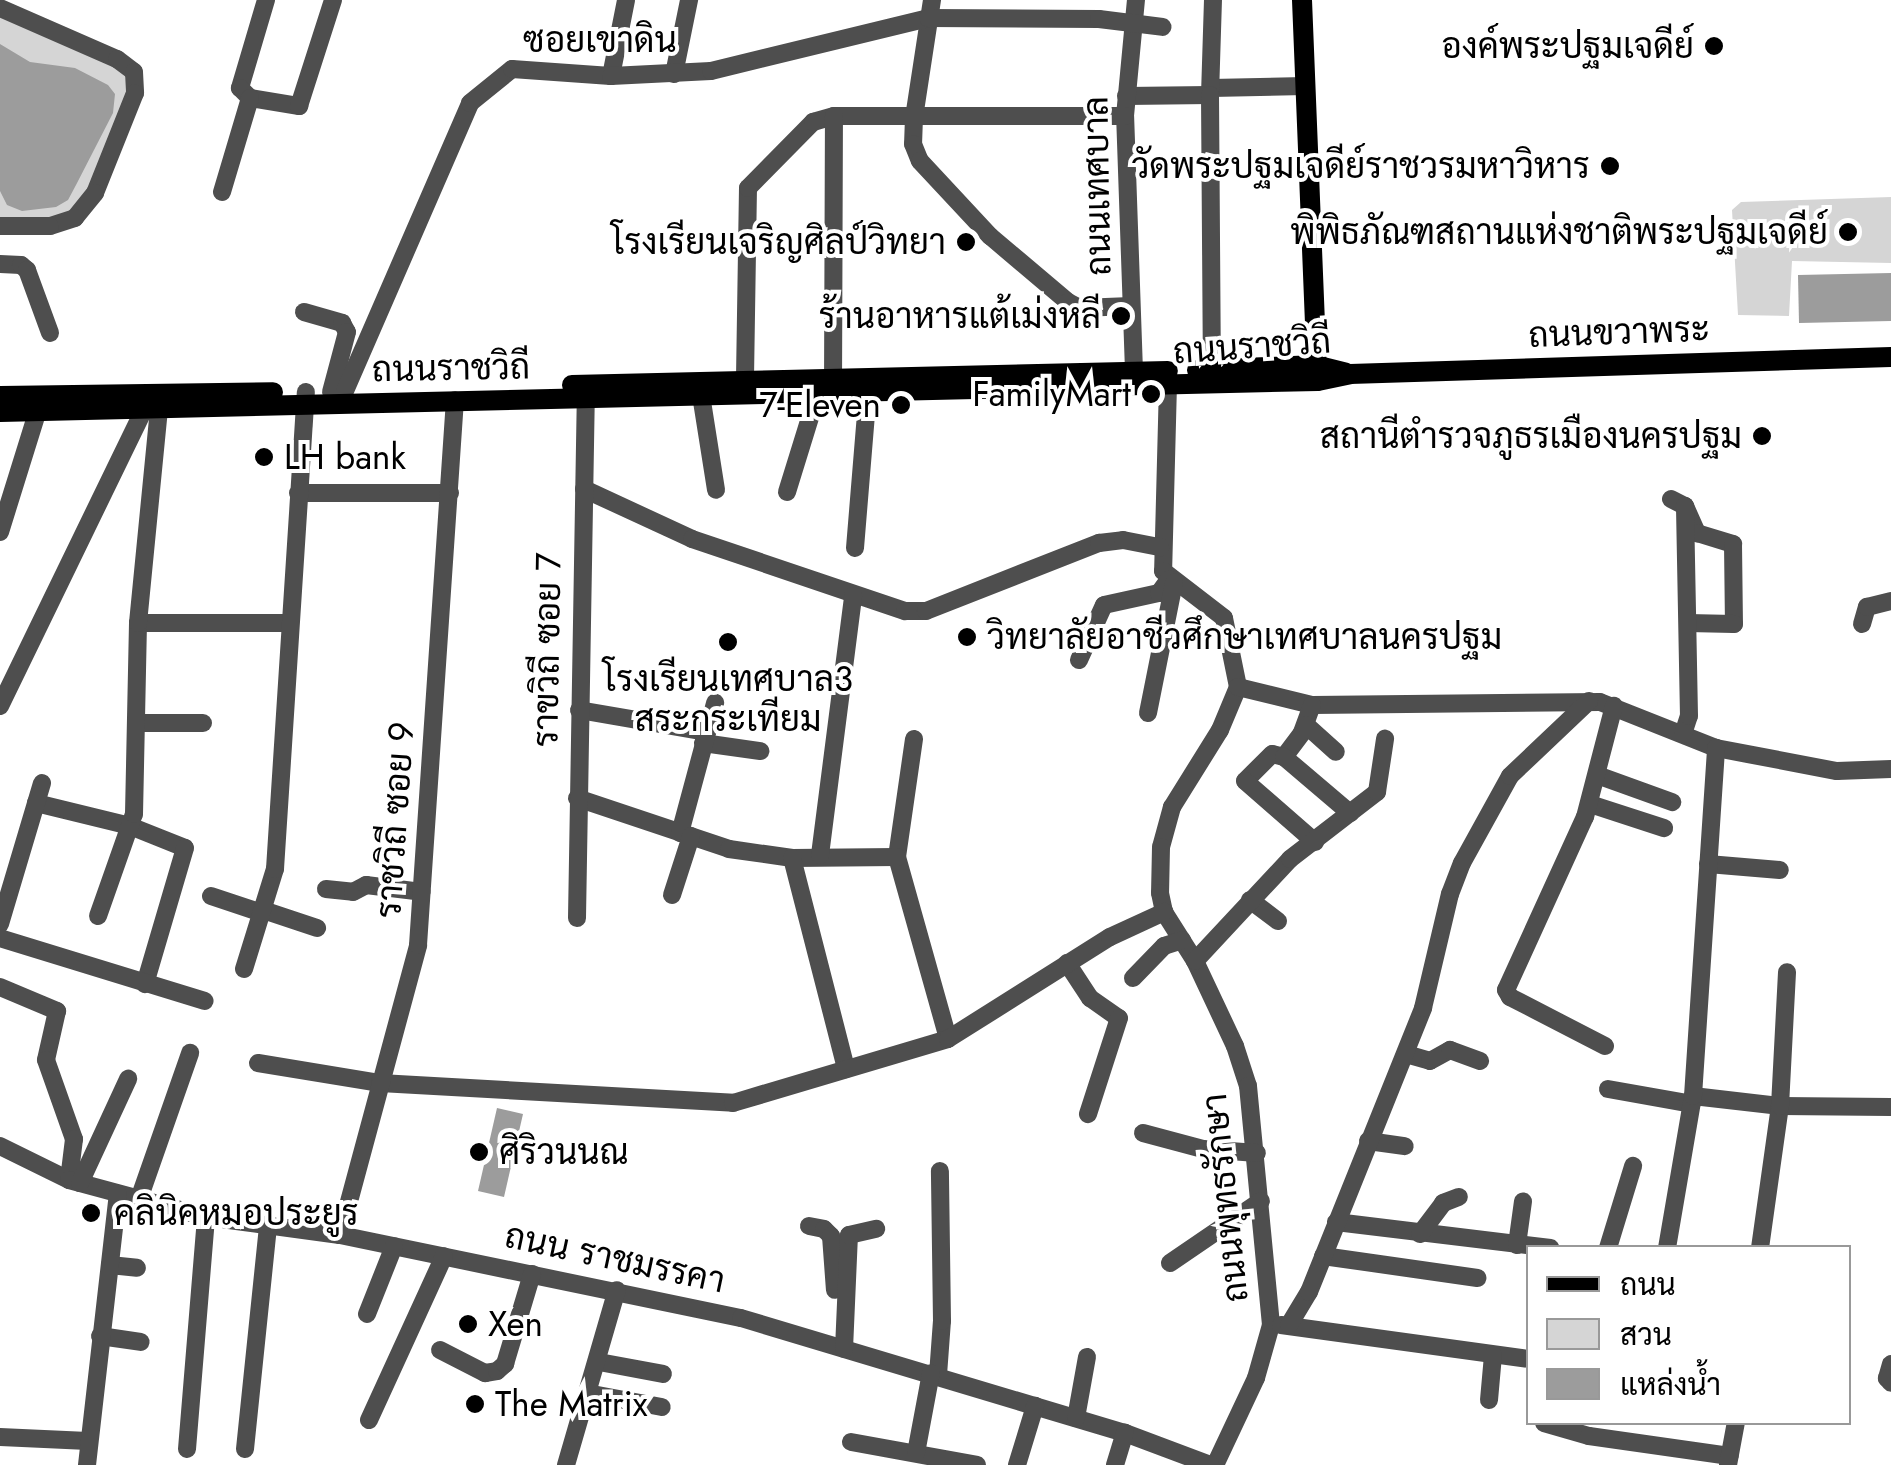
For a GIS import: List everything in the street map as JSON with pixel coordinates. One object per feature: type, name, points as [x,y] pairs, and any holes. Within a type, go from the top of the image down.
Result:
[{"type":"main road","points":[[1302,0],[1316,373]]},
{"type":"main road","name":"ถนนขวาพระ","points":[[1350,374],[1891,357]]},
{"type":"main road","name":"ถนนราชวิถี","points":[[0,412],[152,409],[306,398],[338,392],[586,390],[701,394],[1134,371],[1212,369],[1350,374]]},
{"type":"main road","name":"ถนนราชวิถี","points":[[869,383],[1168,384],[1316,373]]},
{"type":"main road","name":"ถนนราชวิถี","points":[[0,396],[455,400],[745,378],[828,387]]},
{"type":"street","points":[[266,0],[240,88],[250,98],[303,104],[332,0]]},
{"type":"street","points":[[611,76],[626,0]]},
{"type":"street","points":[[674,74],[689,0]]},
{"type":"street","name":"ถนนเทศบาล","points":[[1134,371],[1125,116],[1136,0]]},
{"type":"street","points":[[1212,369],[1213,0]]},
{"type":"street","points":[[0,8],[117,59],[134,72],[135,93],[95,193],[75,218],[50,226],[0,226]]},
{"type":"street","points":[[930,9],[914,117],[914,144],[920,161],[998,242],[1072,305],[1131,306]]},
{"type":"street","name":"ซอยเขาดิน","points":[[338,392],[470,104],[512,69],[611,76],[711,71],[930,9],[1040,10],[1163,27]]},
{"type":"street","points":[[1126,96],[1306,86]]},
{"type":"street","points":[[222,192],[250,98]]},
{"type":"street","points":[[745,378],[748,188],[814,122],[834,116],[1125,116]]},
{"type":"street","points":[[787,492],[828,387],[834,116]]},
{"type":"street","points":[[0,264],[21,265],[27,270],[50,332]]},
{"type":"street","points":[[304,312],[342,323],[347,332],[338,392]]},
{"type":"street","points":[[855,548],[869,383]]},
{"type":"street","points":[[1168,384],[1162,570],[1224,618],[1238,687],[1312,705],[1588,701],[1614,706],[1716,748],[1837,772],[1891,769]]},
{"type":"street","name":"ราขวิถี ซอย 7","points":[[576,918],[586,390]]},
{"type":"street","points":[[701,394],[716,490]]},
{"type":"street","points":[[244,969],[275,869],[306,398]]},
{"type":"street","name":"ราชวิถี ซอย 9","points":[[340,1235],[418,945],[455,400]]},
{"type":"street","points":[[98,916],[130,826],[152,409]]},
{"type":"street","points":[[0,706],[62,572],[88,532],[152,409]]},
{"type":"street","points":[[0,532],[38,410]]},
{"type":"street","points":[[584,488],[692,538],[893,609],[926,611],[1099,543],[1123,540],[1160,547]]},
{"type":"street","points":[[298,493],[450,493]]},
{"type":"street","points":[[1683,734],[1690,716],[1688,623],[1678,502],[1697,533],[1734,544],[1734,624],[1688,623]]},
{"type":"street","points":[[1079,660],[1104,605],[1159,593],[1172,581]]},
{"type":"street","points":[[1148,713],[1172,581]]},
{"type":"street","points":[[820,855],[854,596]]},
{"type":"street","points":[[1862,624],[1867,607],[1891,601]]},
{"type":"street","points":[[138,624],[290,623]]},
{"type":"street","name":"ถนนพุทธรักษา","points":[[1212,1465],[1280,1325],[1241,1064],[1195,961],[1164,912],[1160,870],[1167,822],[1183,786],[1220,730],[1238,687]]},
{"type":"street","points":[[1526,1359],[1280,1325],[1323,1256],[1406,1054],[1424,1008],[1450,894],[1462,863],[1510,776],[1588,701]]},
{"type":"street","points":[[672,896],[714,704]]},
{"type":"street","points":[[1284,756],[1306,725],[1312,705]]},
{"type":"street","points":[[1605,1046],[1510,997],[1506,990],[1590,804],[1614,706]]},
{"type":"street","points":[[578,710],[760,752]]},
{"type":"street","points":[[136,723],[203,723]]},
{"type":"street","points":[[1306,725],[1336,752]]},
{"type":"street","points":[[914,739],[897,857],[948,1039]]},
{"type":"street","points":[[1195,961],[1290,859],[1377,792],[1385,739]]},
{"type":"street","points":[[1668,1245],[1692,1100],[1716,748]]},
{"type":"street","points":[[1315,842],[1246,784],[1246,778],[1272,754],[1284,756],[1350,813]]},
{"type":"street","points":[[1597,776],[1672,802]]},
{"type":"street","points":[[0,924],[42,783]]},
{"type":"street","points":[[576,798],[729,849],[792,858],[897,857]]},
{"type":"street","points":[[36,803],[130,826],[186,851],[146,984]]},
{"type":"street","points":[[1590,804],[1664,828]]},
{"type":"street","points":[[792,858],[846,1069]]},
{"type":"street","points":[[1708,864],[1780,870]]},
{"type":"street","points":[[326,889],[353,892],[366,884],[422,892]]},
{"type":"street","points":[[211,896],[316,928]]},
{"type":"street","points":[[1250,900],[1278,921]]},
{"type":"street","points":[[258,1064],[380,1083],[732,1104],[948,1039],[1067,963],[1164,912]]},
{"type":"street","points":[[0,938],[205,1001]]},
{"type":"street","points":[[1133,978],[1164,946],[1182,940]]},
{"type":"street","points":[[1067,963],[1090,998],[1119,1018],[1088,1114]]},
{"type":"street","points":[[1760,1245],[1780,1106],[1787,972]]},
{"type":"street","points":[[0,986],[57,1010],[46,1060],[74,1139],[75,1182]]},
{"type":"street","points":[[1406,1054],[1430,1061],[1450,1050],[1480,1061]]},
{"type":"street","points":[[139,1199],[190,1053]]},
{"type":"street","points":[[75,1182],[128,1079]]},
{"type":"street","points":[[1608,1089],[1780,1106],[1891,1107]]},
{"type":"street","points":[[1143,1133],[1203,1150],[1257,1153]]},
{"type":"street","points":[[1368,1141],[1405,1146]]},
{"type":"street","name":"ถนน ราชมรรคา","points":[[0,1146],[75,1182],[206,1217],[340,1235],[741,1318],[1126,1433],[1212,1465]]},
{"type":"street","points":[[1609,1245],[1633,1166]]},
{"type":"street","points":[[916,1453],[935,1374],[942,1321],[940,1170]]},
{"type":"street","points":[[87,1465],[118,1194]]},
{"type":"street","points":[[1420,1234],[1443,1202],[1459,1197]]},
{"type":"street","points":[[1517,1245],[1523,1200]]},
{"type":"street","points":[[1170,1263],[1261,1201]]},
{"type":"street","points":[[187,1449],[206,1217]]},
{"type":"street","points":[[1336,1222],[1526,1246]]},
{"type":"street","points":[[246,1449],[268,1226]]},
{"type":"street","points":[[808,1226],[824,1229],[831,1236],[839,1347]]},
{"type":"street","points":[[839,1347],[847,1242],[852,1232],[876,1229]]},
{"type":"street","points":[[366,1314],[394,1246]]},
{"type":"street","points":[[369,1420],[444,1256]]},
{"type":"street","points":[[1323,1256],[1478,1278]]},
{"type":"street","points":[[110,1265],[137,1268]]},
{"type":"street","points":[[440,1350],[485,1373],[496,1372],[505,1364],[532,1274]]},
{"type":"street","points":[[566,1465],[617,1290]]},
{"type":"street","points":[[100,1336],[141,1342]]},
{"type":"street","points":[[1489,1400],[1493,1355]]},
{"type":"street","points":[[1076,1418],[1087,1357]]},
{"type":"street","points":[[598,1362],[663,1374]]},
{"type":"street","points":[[1891,1364],[1891,1383]]},
{"type":"street","points":[[587,1393],[662,1406]]},
{"type":"street","points":[[1017,1465],[1035,1406]]},
{"type":"street","points":[[1551,1425],[1589,1436],[1728,1460],[1735,1425]]},
{"type":"street","points":[[1115,1465],[1126,1433]]},
{"type":"street","points":[[0,1437],[88,1441]]},
{"type":"street","points":[[851,1442],[978,1465]]},
{"type":"green space","points":[[0,16],[125,66],[134,93],[74,217],[0,225]]},
{"type":"green space","points":[[1891,197],[1891,263],[1792,261],[1789,316],[1738,315],[1732,210],[1741,202]]},
{"type":"water","points":[[0,44],[30,62],[75,68],[108,85],[115,94],[113,113],[76,185],[68,200],[56,207],[22,211],[7,205],[0,191]]},
{"type":"water","points":[[1891,273],[1891,321],[1799,323],[1798,275]]},
{"type":"water","points":[[497,1108],[523,1114],[504,1197],[478,1191]]},
{"type":"place","name":"องค์พระปฐมเจดีย์","points":[[1714,46]]},
{"type":"place","name":"วัดพระปฐมเจดีย์ราชวรมหาวิหาร","points":[[1610,166]]},
{"type":"place","name":"พิพิธภัณฑสถานแห่งชาติพระปฐมเจดีย์","points":[[1848,232]]},
{"type":"place","name":"โรงเรียนเจริญศิลป์วิทยา","points":[[966,242]]},
{"type":"place","name":"ร้านอาหารแต้เม่งหลี","points":[[1121,316]]},
{"type":"place","name":"FamilyMart","points":[[1151,394]]},
{"type":"place","name":"7-Eleven","points":[[901,405]]},
{"type":"place","name":"สถานีตำรวจภูธรเมืองนครปฐม","points":[[1762,436]]},
{"type":"place","name":"LH bank","points":[[264,457]]},
{"type":"place","name":"วิทยาลัยอาชีวศึกษาเทศบาลนครปฐม","points":[[967,637]]},
{"type":"place","name":"โรงเรียนเทศบาล3 สระกระเทียม","points":[[728,642]]},
{"type":"place","name":"ศิริวนนณ","points":[[479,1152]]},
{"type":"place","name":"คลินิคหมอประยูร","points":[[91,1213]]},
{"type":"place","name":"Xen","points":[[468,1324]]},
{"type":"place","name":"The Matrix","points":[[475,1404]]}]
